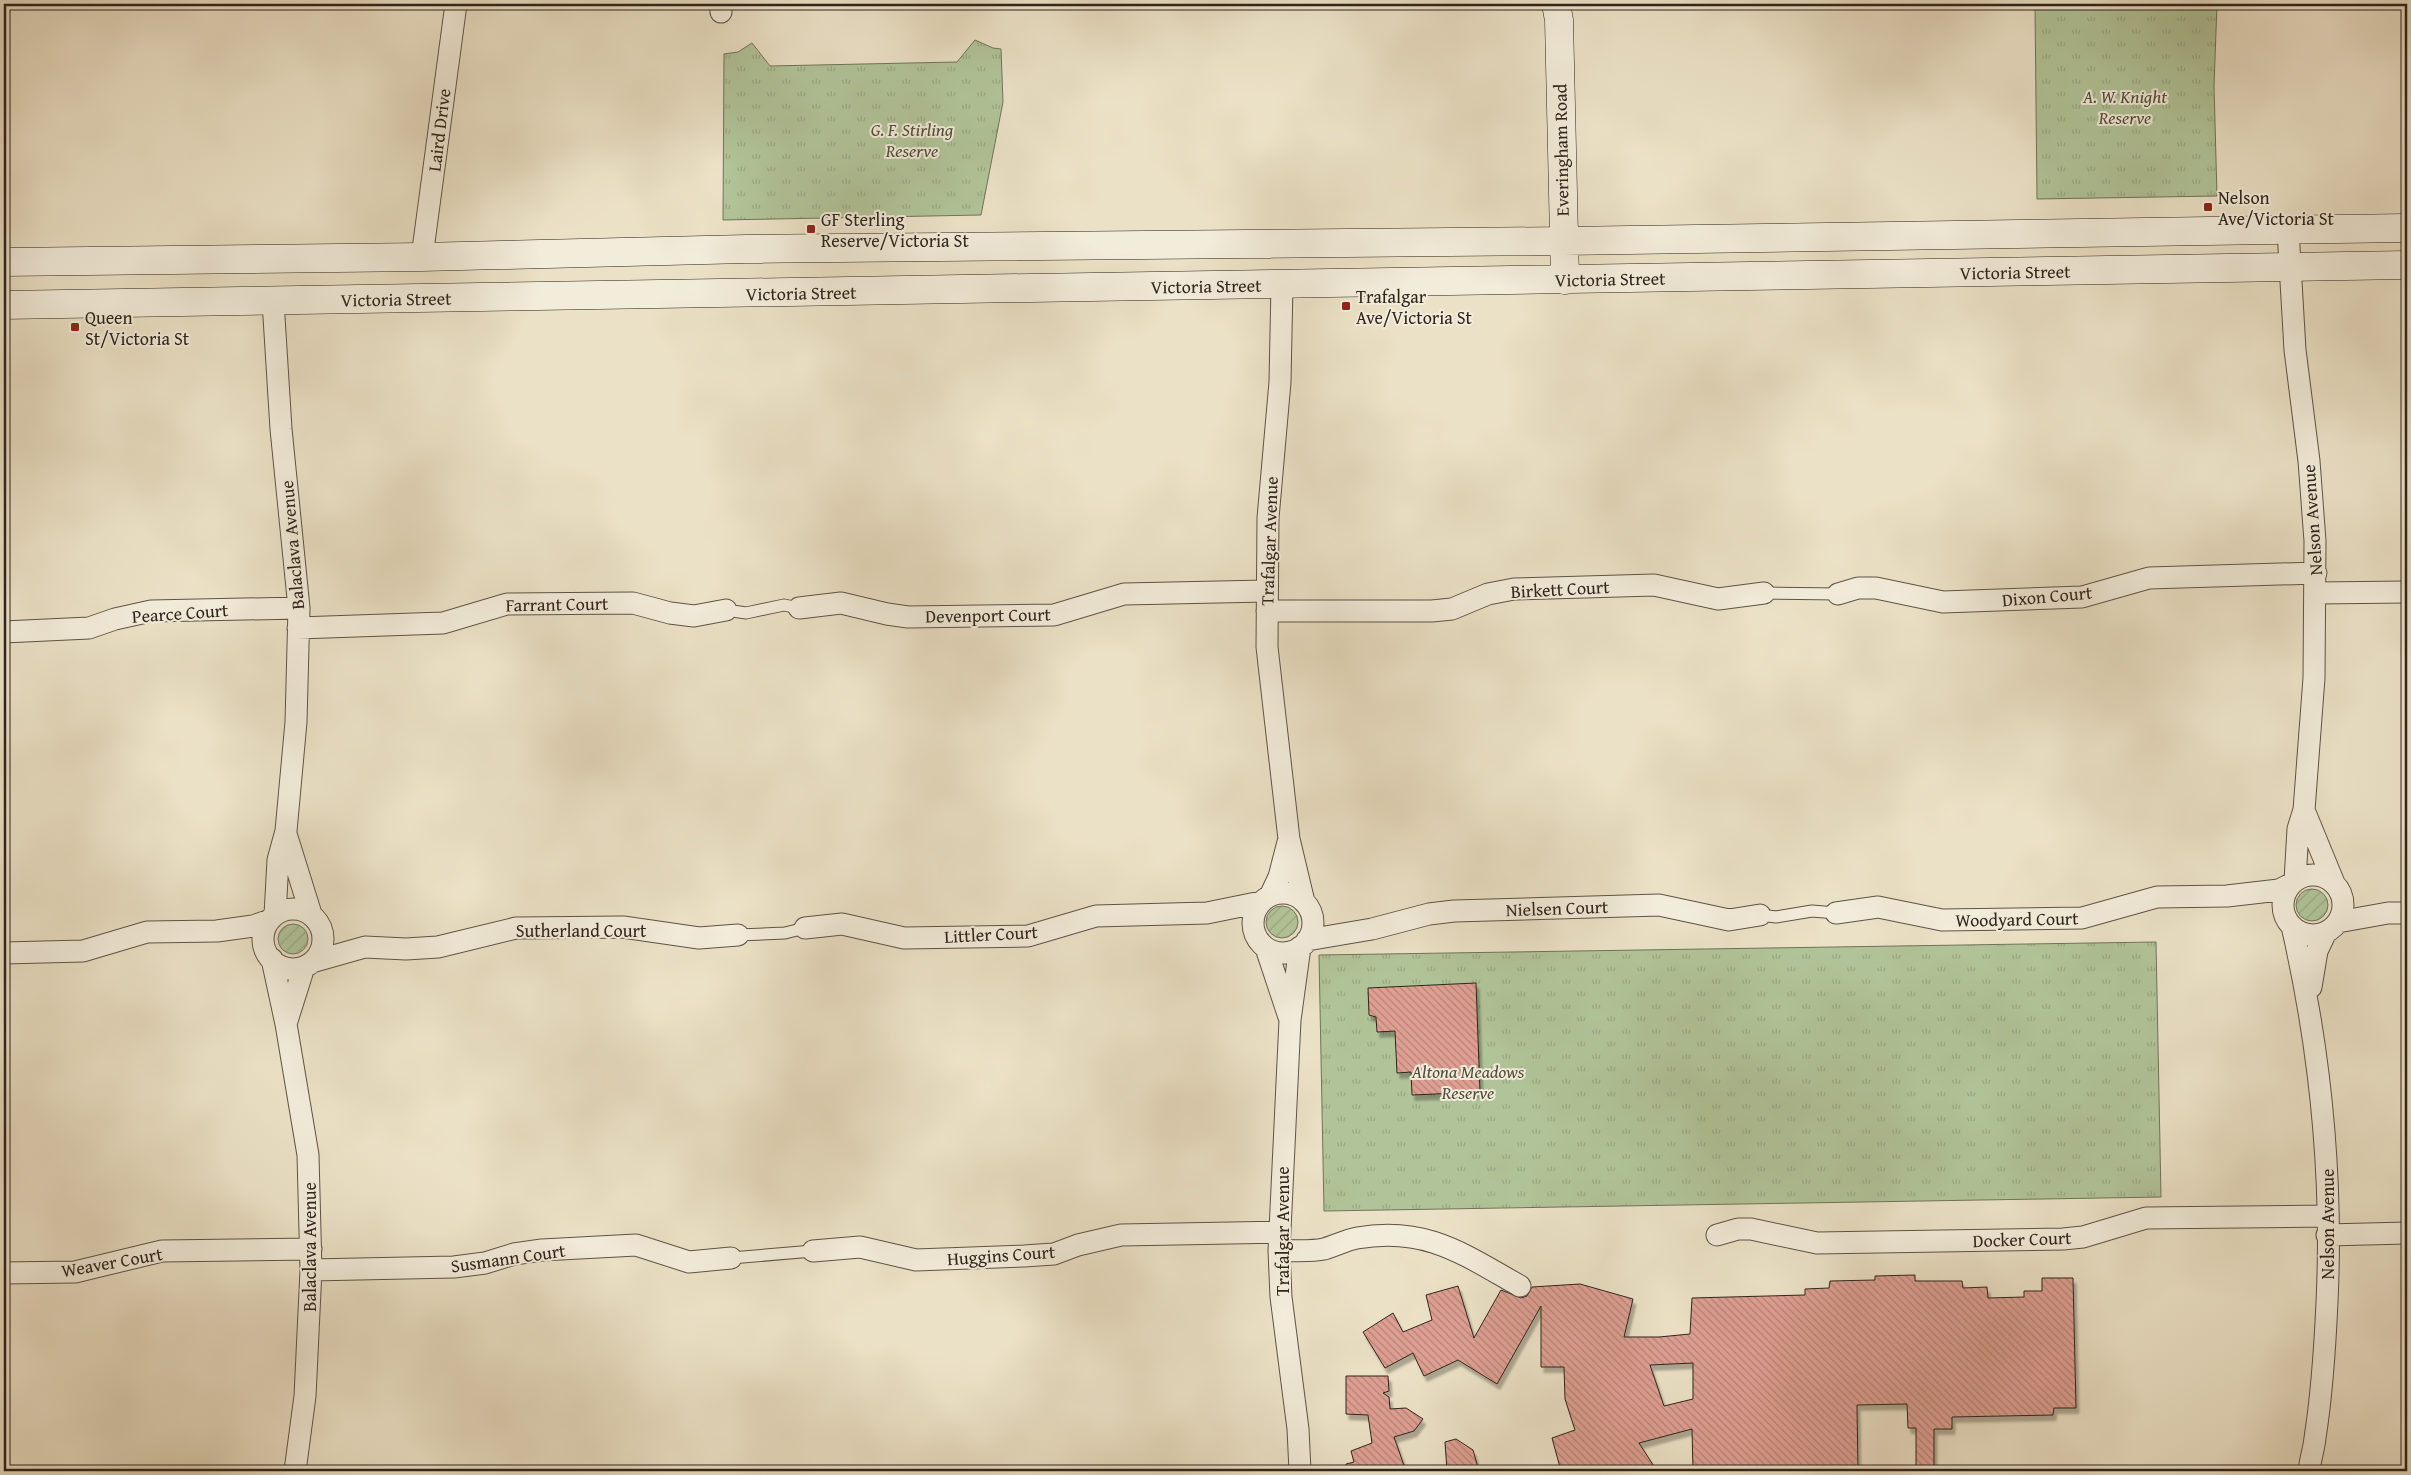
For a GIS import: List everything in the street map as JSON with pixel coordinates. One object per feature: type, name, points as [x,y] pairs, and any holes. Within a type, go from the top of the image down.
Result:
[{"type":"street","name":"Laird Drive","points":[[422,257],[456,4]]},
{"type":"street","name":"Everingham Road","points":[[1558,9],[1564,280]]},
{"type":"street","points":[[4,262],[422,257],[746,249],[1281,242],[1563,241],[2407,228]]},
{"type":"street","name":"Nelson Avenue","points":[[2288,230],[2295,350],[2313,503],[2316,583],[2314,678],[2304,810],[2298,829],[2293,882]]},
{"type":"street","name":"Trafalgar Avenue","points":[[1281,242],[1281,357],[1268,518],[1266,601],[1270,681],[1289,839],[1307,906]]},
{"type":"street","name":"Balaclava Avenue","points":[[273,259],[273,301],[280,419],[298,618],[296,713],[286,831],[278,860],[273,917]]},
{"type":"street","name":"Victoria Street","points":[[4,306],[2290,266],[2407,266]]},
{"type":"street","name":"Dixon Court","points":[[1838,594],[1858,588],[1876,588],[1943,602],[2082,597],[2149,578],[2316,583],[2407,592]]},
{"type":"street","name":"Birkett Court","points":[[1266,601],[1432,611],[1452,609],[1488,594],[1524,589],[1654,585],[1718,599],[1764,593]]},
{"type":"street","name":"Devenport Court","points":[[799,608],[841,604],[888,614],[908,616],[1054,615],[1124,594],[1266,601]]},
{"type":"street","name":"Farrant Court","points":[[298,618],[443,623],[507,604],[633,603],[670,613],[694,616],[726,610]]},
{"type":"street","name":"Pearce Court","points":[[4,632],[89,628],[115,619],[151,611],[298,618]]},
{"type":"street","name":"Nelson Avenue","points":[[2304,810],[2336,887]]},
{"type":"street","name":"Balaclava Avenue","points":[[286,831],[313,916]]},
{"type":"street","name":"Trafalgar Avenue","points":[[1266,899],[1279,877],[1289,839]]},
{"type":"street","points":[[2311,875],[2327,878],[2355,902],[2398,913],[2308,934],[2290,924],[2283,903],[2286,892],[2293,882],[2311,875]]},
{"type":"street","name":"Woodyard Court","points":[[1836,913],[1878,907],[1942,920],[2082,918],[2157,897],[2227,896],[2279,890],[2293,882]]},
{"type":"street","points":[[2332,927],[2343,906],[2336,887]]},
{"type":"street","points":[[1288,893],[1307,906],[1313,926],[1304,944],[1283,953],[1262,944],[1254,931],[1253,921],[1255,911],[1266,899],[1288,893]]},
{"type":"street","name":"Woodyard Court","points":[[2227,896],[2259,902],[2290,924]]},
{"type":"street","name":"Littler Court","points":[[806,928],[842,924],[904,938],[1037,935],[1096,916],[1207,913],[1266,899]]},
{"type":"street","name":"Nielsen Court","points":[[1304,944],[1355,930],[1372,929],[1429,914],[1454,911],[1659,905],[1729,920],[1760,915]]},
{"type":"street","name":"Nielsen Court","points":[[1307,906],[1326,921],[1355,930]]},
{"type":"street","points":[[4,953],[83,951],[156,930],[217,930],[253,926],[293,909],[313,916],[323,936],[319,954],[308,964],[286,968],[269,954],[244,939],[217,930]]},
{"type":"street","name":"Littler Court","points":[[1207,913],[1230,920],[1262,944]]},
{"type":"street","name":"Sutherland Court","points":[[313,916],[336,934],[366,947]]},
{"type":"street","points":[[269,954],[264,934],[273,917]]},
{"type":"street","name":"Nelson Avenue","points":[[2290,924],[2308,1010],[2318,1072],[2327,1158],[2327,1302],[2315,1438],[2309,1471]]},
{"type":"street","name":"Sutherland Court","points":[[308,964],[366,947],[406,949],[438,947],[516,928],[623,927],[699,938],[738,935]]},
{"type":"street","name":"Nelson Avenue","points":[[2308,1010],[2317,951],[2332,927]]},
{"type":"street","name":"Trafalgar Avenue","points":[[1262,944],[1290,1020]]},
{"type":"street","name":"Trafalgar Avenue","points":[[1300,1471],[1298,1429],[1281,1297],[1279,1241],[1290,1020],[1304,944]]},
{"type":"street","name":"Balaclava Avenue","points":[[269,954],[286,1024],[308,1156],[311,1260],[305,1396],[295,1471]]},
{"type":"street","name":"Balaclava Avenue","points":[[286,1024],[308,964]]},
{"type":"street","name":"Docker Court","points":[[1717,1235],[1738,1229],[1751,1229],[1817,1243],[2063,1239],[2083,1237],[2146,1218],[2327,1226],[2407,1233]]},
{"type":"street","name":"Huggins Court","points":[[813,1251],[860,1247],[916,1260],[1054,1254],[1078,1245],[1121,1235],[1279,1241],[1322,1249],[1357,1238],[1410,1236],[1433,1240],[1461,1253],[1520,1286]]},
{"type":"street","name":"Susmann Court","points":[[311,1260],[454,1266],[485,1263],[514,1254],[542,1250],[636,1245],[689,1262],[732,1258]]},
{"type":"street","name":"Weaver Court","points":[[4,1274],[76,1272],[162,1252],[311,1260]]},
{"type":"street","name":"Nelson Avenue","points":[[2315,1438],[2324,1471]]},
{"type":"lane","points":[[1764,593],[1838,594]]},
{"type":"lane","points":[[726,610],[746,613],[784,605],[799,608]]},
{"type":"lane","points":[[1760,915],[1776,917],[1812,911],[1836,913]]},
{"type":"lane","points":[[738,935],[786,933],[806,928]]},
{"type":"lane","points":[[732,1258],[813,1251]]},
{"type":"green space","name":"A. W. Knight Reserve","points":[[2035,4],[2217,4],[2214,86],[2217,196],[2037,199]]},
{"type":"green space","name":"G. F. Stirling Reserve","points":[[975,40],[993,48],[1001,49],[1003,102],[981,215],[723,220],[724,54],[738,52],[752,43],[770,66],[957,62]]},
{"type":"green space","points":[[2312,889],[2323,894],[2328,905],[2323,916],[2312,921],[2301,916],[2296,905],[2301,894]]},
{"type":"green space","points":[[1282,906],[1288,907],[1293,911],[1297,916],[1297,928],[1293,933],[1288,937],[1282,938],[1276,937],[1271,933],[1267,928],[1266,922],[1267,916],[1271,911],[1276,907]]},
{"type":"green space","points":[[293,924],[304,928],[308,939],[304,950],[293,954],[282,950],[278,939],[282,928]]},
{"type":"green space","name":"Altona Meadows Reserve","points":[[2156,942],[2161,1197],[1324,1211],[1319,955]]},
{"type":"building","points":[[1476,983],[1480,1092],[1412,1095],[1411,1072],[1397,1073],[1395,1031],[1377,1032],[1376,1017],[1369,1015],[1368,988]]},
{"type":"building","points":[[1915,1275],[1915,1281],[1962,1281],[1963,1288],[1987,1287],[1988,1298],[2024,1297],[2024,1291],[2042,1291],[2042,1278],[2073,1278],[2076,1408],[2054,1408],[2053,1415],[1952,1417],[1952,1429],[1934,1429],[1934,1467],[1916,1468],[1916,1428],[1908,1428],[1907,1404],[1857,1405],[1858,1471],[1693,1471],[1692,1429],[1639,1443],[1657,1471],[1561,1471],[1552,1438],[1575,1430],[1565,1399],[1564,1367],[1541,1367],[1541,1306],[1497,1384],[1458,1360],[1424,1376],[1413,1353],[1385,1368],[1363,1332],[1393,1313],[1403,1332],[1432,1320],[1426,1295],[1458,1286],[1474,1338],[1501,1290],[1521,1298],[1527,1296],[1532,1287],[1580,1284],[1633,1299],[1624,1337],[1659,1337],[1690,1334],[1692,1298],[1805,1295],[1805,1289],[1829,1288],[1830,1281],[1875,1280],[1875,1276]],"holes":[[[1693,1363],[1693,1399],[1664,1406],[1650,1365]]]},
{"type":"building","points":[[1346,1376],[1388,1376],[1389,1391],[1383,1393],[1389,1397],[1390,1409],[1406,1408],[1423,1419],[1414,1431],[1394,1437],[1406,1471],[1346,1471],[1346,1464],[1354,1462],[1351,1451],[1372,1443],[1368,1415],[1346,1414]]},
{"type":"building","points":[[1456,1439],[1473,1450],[1479,1471],[1447,1471],[1445,1442]]},
{"type":"place","name":"Nelson Ave/Victoria St","points":[[2208,207]]},
{"type":"place","name":"GF Sterling Reserve/Victoria St","points":[[811,229]]},
{"type":"place","name":"Trafalgar Ave/Victoria St","points":[[1346,306]]},
{"type":"place","name":"Queen St/Victoria St","points":[[75,327]]}]
